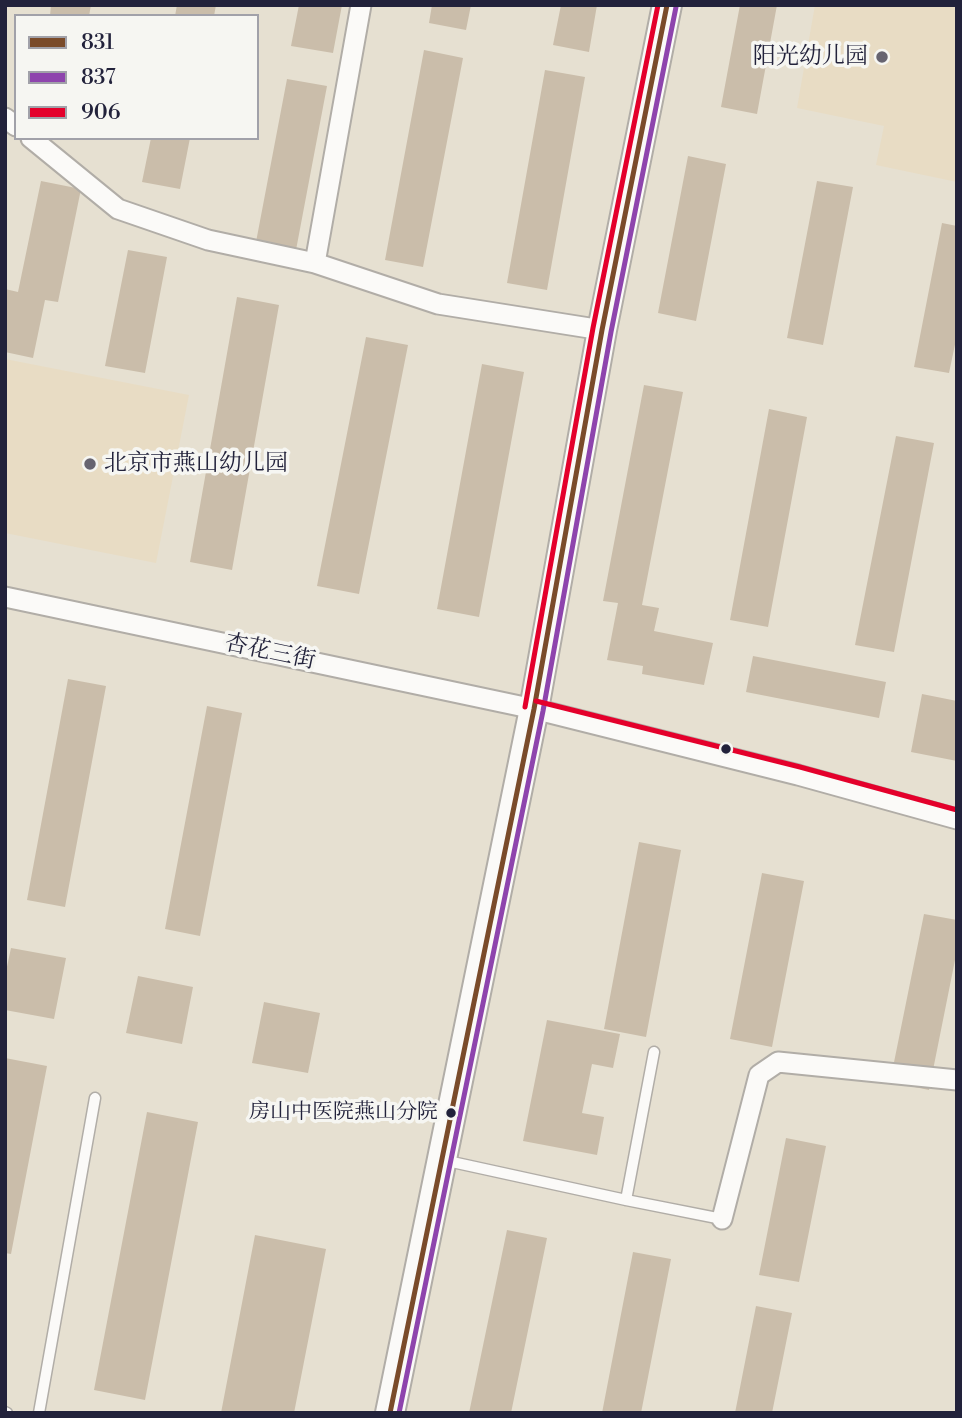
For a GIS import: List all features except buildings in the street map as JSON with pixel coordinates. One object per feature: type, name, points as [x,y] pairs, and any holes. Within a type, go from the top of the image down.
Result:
[{"type":"street","points":[[315,263],[361,5]]},
{"type":"street","points":[[390,1413],[534,709],[602,330],[667,5]]},
{"type":"street","points":[[33,140],[118,209],[208,240],[315,263],[438,304],[602,330]]},
{"type":"street","name":"杏花三街","points":[[5,597],[534,709],[798,775],[957,819]]},
{"type":"street","points":[[722,1219],[759,1075],[778,1062],[957,1080]]},
{"type":"lane","points":[[626,1200],[654,1052]]},
{"type":"lane","points":[[38,1413],[95,1098]]},
{"type":"lane","points":[[443,1159],[722,1219]]},
{"type":"shaded area","name":"阳光幼儿园","points":[[815,5],[957,5],[957,182],[876,165],[884,126],[797,108]]},
{"type":"shaded area","name":"北京市燕山幼儿园","points":[[5,359],[189,395],[156,563],[5,533]]},
{"type":"transit line","name":"906","points":[[525,707],[593,328],[658,5]]},
{"type":"transit line","name":"831","points":[[390,1413],[534,709],[602,330],[667,5]]},
{"type":"transit line","name":"837","points":[[399,1413],[543,711],[611,332],[676,7]]},
{"type":"transit line","name":"906","points":[[536,701],[800,767],[957,810]]},
{"type":"place","name":"阳光幼儿园","points":[[882,57]]},
{"type":"place","name":"北京市燕山幼儿园","points":[[90,464]]},
{"type":"place","name":"房山中医院燕山分院","points":[[451,1113]]}]
